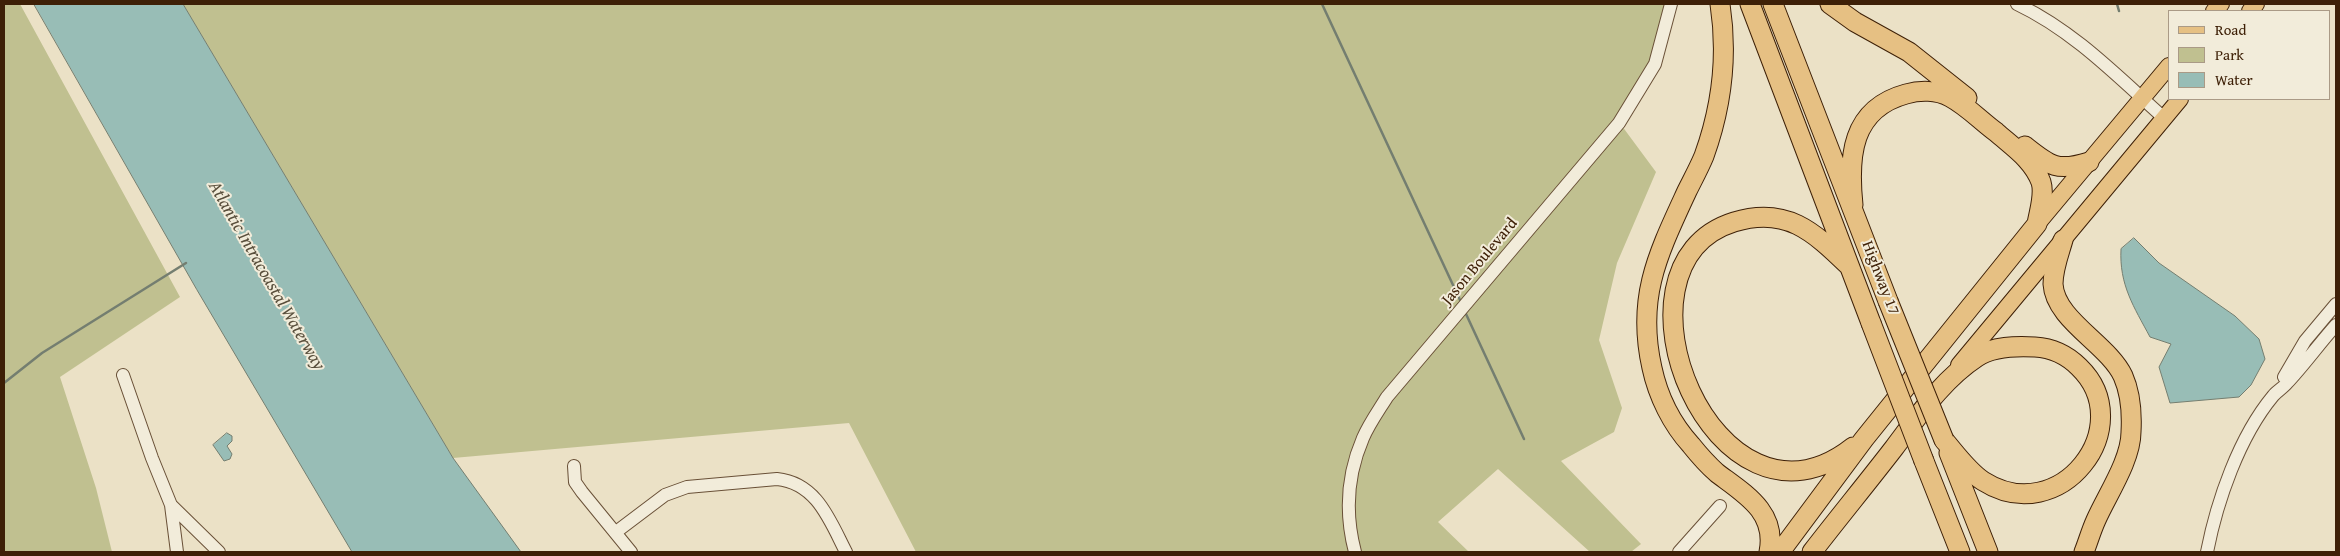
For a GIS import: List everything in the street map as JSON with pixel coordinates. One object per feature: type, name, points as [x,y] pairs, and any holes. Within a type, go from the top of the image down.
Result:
[{"type":"highway","points":[[1720,4],[1725,61],[1719,103],[1703,158],[1656,260],[1649,286],[1645,314],[1648,342],[1659,392],[1678,429],[1716,472],[1735,485],[1761,509],[1771,530],[1769,552]]},
{"type":"highway","name":"Highway 17","points":[[1750,4],[1958,549]]},
{"type":"highway","name":"Highway 17","points":[[1773,4],[1988,552]]},
{"type":"highway","points":[[1830,4],[1855,22],[1909,52],[2044,161],[2057,167],[2069,168],[2089,162]]},
{"type":"highway","points":[[1780,552],[1864,439],[2037,224],[2042,192],[2041,184],[2030,162],[1950,97],[1934,92],[1918,91],[1899,96],[1880,106],[1864,121],[1857,136],[1852,155],[1850,174],[1852,205]]},
{"type":"highway","points":[[1849,266],[1822,240],[1792,221],[1768,216],[1744,219],[1721,226],[1694,248],[1678,280],[1673,320],[1679,363],[1696,405],[1712,429],[1724,441],[1751,460],[1772,468],[1792,471],[1820,467],[1841,457],[1864,439]]},
{"type":"highway","points":[[2063,240],[2055,267],[2054,284],[2056,298],[2064,309],[2105,351],[2123,375],[2129,394],[2131,414],[2131,435],[2127,452],[2096,520],[2084,552]]},
{"type":"highway","points":[[1812,552],[1946,380],[1979,355],[2011,346],[2040,347],[2060,352],[2086,374],[2095,391],[2100,409],[2095,441],[2089,458],[2080,471],[2068,480],[2043,492],[2030,494],[2013,492],[1997,488],[1982,481],[1944,440]]},
{"type":"highway","points":[[1825,552],[1835,522]]},
{"type":"main road","points":[[2037,224],[2168,67]]},
{"type":"main road","points":[[1946,380],[2179,100]]},
{"type":"street","name":"Jason Boulevard","points":[[1355,552],[1349,530],[1348,489],[1363,438],[1387,397],[1619,122],[1655,64],[1671,4]]},
{"type":"street","points":[[2017,4],[2034,12],[2065,32],[2098,58],[2164,118]]},
{"type":"street","points":[[2207,552],[2222,495],[2235,460],[2305,341],[2336,304]]},
{"type":"street","points":[[2273,396],[2287,383],[2336,325]]},
{"type":"street","points":[[123,375],[152,458],[171,505],[176,552]]},
{"type":"street","points":[[574,466],[575,482],[631,552]]},
{"type":"street","points":[[616,532],[665,495],[686,487],[777,479],[790,480],[802,486],[815,497],[823,508],[846,552]]},
{"type":"street","points":[[171,505],[189,525],[219,552]]},
{"type":"street","points":[[1679,552],[1720,506]]},
{"type":"green space","points":[[4,4],[20,4],[180,297],[60,377],[96,488],[112,552],[4,552]]},
{"type":"green space","points":[[183,4],[1671,4],[1655,64],[1619,122],[1656,172],[1617,263],[1599,340],[1622,408],[1614,432],[1561,461],[1641,544],[1631,552],[1590,552],[1498,469],[1438,522],[1469,552],[916,552],[849,423],[453,458]]},
{"type":"water","name":"Atlantic Intracoastal Waterway","points":[[34,4],[183,4],[453,458],[521,552],[352,552],[197,290]]},
{"type":"water","points":[[2134,238],[2159,263],[2235,316],[2259,339],[2265,359],[2251,385],[2239,397],[2170,403],[2159,367],[2171,344],[2150,337],[2138,316],[2122,274],[2121,249]]},
{"type":"water","points":[[227,433],[232,436],[232,441],[227,446],[232,454],[230,459],[224,461],[213,445]]},
{"type":"waterway","points":[[1322,4],[1460,300]]},
{"type":"waterway","points":[[2117,4],[2119,11]]},
{"type":"waterway","points":[[4,383],[42,353],[186,263]]},
{"type":"waterway","points":[[1466,314],[1524,439]]}]
